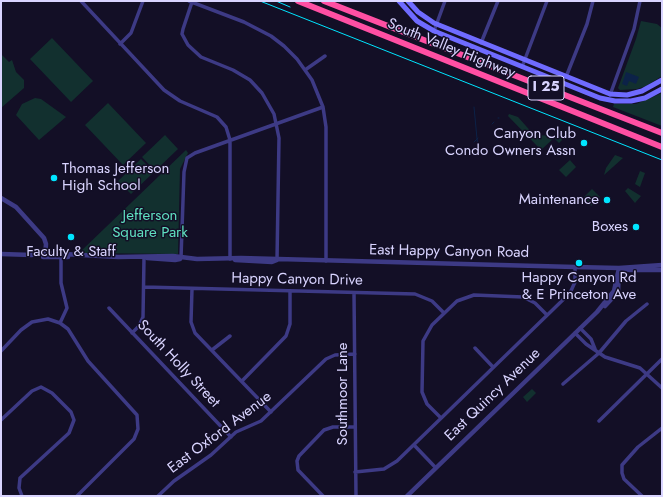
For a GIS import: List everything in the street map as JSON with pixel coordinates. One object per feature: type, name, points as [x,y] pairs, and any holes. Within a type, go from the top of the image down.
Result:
[{"type":"highway","name":"South Valley Highway","points":[[298,1],[662,148]]},
{"type":"highway","name":"South Valley Highway","points":[[324,1],[662,133]]},
{"type":"main road","points":[[399,1],[417,21],[434,31],[609,101],[631,101],[645,98],[662,88]]},
{"type":"main road","points":[[408,1],[423,17],[436,24],[610,94],[627,95],[642,92],[662,80]]},
{"type":"street","points":[[81,1],[159,85],[174,98],[217,117],[226,127],[230,140],[230,260]]},
{"type":"street","points":[[120,44],[131,32],[143,1]]},
{"type":"street","points":[[434,31],[445,1]]},
{"type":"street","points":[[481,43],[498,1]]},
{"type":"street","points":[[522,67],[547,1]]},
{"type":"street","points":[[566,77],[587,24],[593,1]]},
{"type":"street","points":[[609,101],[610,94],[634,29],[640,1]]},
{"type":"street","points":[[277,260],[279,179],[277,123],[268,101],[250,80],[233,70],[201,57],[188,45],[182,34],[190,2],[264,31],[284,46],[312,80],[323,108],[327,136],[326,261]]},
{"type":"street","points":[[305,70],[325,56]]},
{"type":"street","points":[[181,258],[184,165],[187,158],[195,152],[323,108]]},
{"type":"street","points":[[1,198],[16,207],[44,238],[46,244],[46,255]]},
{"type":"street","name":"East Happy Canyon Road","points":[[1,254],[175,260],[181,258],[272,262],[277,260],[619,268],[662,265]]},
{"type":"street","points":[[60,323],[67,308],[61,283],[61,256]]},
{"type":"street","points":[[132,333],[142,322],[144,258]]},
{"type":"street","points":[[355,472],[376,470],[390,466],[414,445],[572,290],[575,282],[575,267]]},
{"type":"street","name":"East Happy Canyon Road","points":[[619,268],[630,270],[662,270]]},
{"type":"street","name":"East Quincy Avenue","points":[[407,496],[435,467],[597,312],[614,291],[619,268]]},
{"type":"street","name":"Happy Canyon Drive","points":[[144,287],[415,294],[432,301],[444,313]]},
{"type":"street","points":[[192,289],[191,322],[195,333],[271,412]]},
{"type":"street","points":[[242,381],[286,336],[290,324],[290,291]]},
{"type":"street","name":"Southmoor Lane","points":[[354,293],[356,496]]},
{"type":"street","points":[[441,418],[427,404],[422,392],[422,347],[425,334],[444,313],[457,301],[474,295],[523,297],[535,303],[546,316]]},
{"type":"street","points":[[563,384],[599,353],[622,325],[647,304]]},
{"type":"street","name":"South Holly Street","points":[[109,308],[231,437]]},
{"type":"street","points":[[1,351],[20,330],[32,322],[44,319],[60,323],[68,329],[88,361],[136,415],[138,419],[138,429],[134,439],[77,496]]},
{"type":"street","points":[[580,328],[591,339],[595,349]]},
{"type":"street","points":[[575,333],[586,344],[599,353],[612,360],[636,366],[648,374],[662,388]]},
{"type":"street","points":[[212,350],[230,336]]},
{"type":"street","points":[[475,348],[493,367]]},
{"type":"street","name":"East Oxford Avenue","points":[[158,496],[174,481],[211,455],[241,428],[257,423],[271,412],[326,359],[335,355],[355,354]]},
{"type":"street","points":[[599,421],[662,359]]},
{"type":"street","points":[[1,420],[32,391],[41,387],[52,393],[71,412],[74,420],[69,433],[20,478],[19,488],[22,496]]},
{"type":"street","points":[[323,496],[298,470],[298,456],[324,430],[333,427],[355,427]]},
{"type":"street","points":[[642,496],[624,479],[622,465],[638,447],[662,428]]},
{"type":"street","points":[[414,445],[435,467]]},
{"type":"green space","points":[[641,21],[657,24],[662,28],[662,76],[646,86],[637,89],[620,90],[618,88]]},
{"type":"green space","points":[[52,38],[93,81],[71,102],[30,59]]},
{"type":"green space","points":[[1,54],[9,62],[12,60],[16,72],[24,80],[24,88],[1,108]]},
{"type":"green space","points":[[662,93],[662,126],[613,107],[614,104],[636,104]]},
{"type":"green space","points":[[35,98],[41,99],[66,117],[39,140],[16,115],[22,104]]},
{"type":"green space","points":[[108,103],[146,143],[123,165],[85,125]]},
{"type":"green space","points":[[509,114],[518,117],[534,135],[558,136],[562,138],[562,140],[559,143],[554,138],[541,150],[508,116]]},
{"type":"green space","points":[[165,135],[178,149],[155,171],[142,157]]},
{"type":"green space","name":"Jefferson Square Park","points":[[186,150],[188,153],[180,169],[178,254],[79,253]]},
{"type":"green space","points":[[615,155],[623,158],[604,175],[606,168]]},
{"type":"green space","points":[[141,159],[154,172],[131,194],[118,181]]},
{"type":"green space","points":[[570,160],[576,167],[566,177],[559,170]]},
{"type":"green space","points":[[640,171],[645,173],[640,187],[635,184]]},
{"type":"green space","points":[[628,188],[641,196],[635,203],[625,191]]},
{"type":"green space","points":[[592,189],[600,197],[591,206],[584,197]]},
{"type":"green space","points":[[532,389],[536,393],[527,402],[523,397]]},
{"type":"water","points":[[626,72],[639,77],[636,84],[629,81],[627,86],[622,84]]},
{"type":"waterway","points":[[474,107],[478,149]]},
{"type":"waterway","points":[[474,142],[478,138]]},
{"type":"tram line","points":[[260,1],[662,160]]},
{"type":"tram line","points":[[276,1],[290,7]]},
{"type":"place","name":"Canyon Club Condo Owners Assn","points":[[584,143]]},
{"type":"place","name":"Thomas Jefferson High School","points":[[54,178]]},
{"type":"place","name":"Maintenance","points":[[607,200]]},
{"type":"place","name":"Boxes","points":[[636,227]]},
{"type":"place","name":"Faculty & Staff","points":[[71,237]]},
{"type":"place","name":"Happy Canyon Rd & E Princeton Ave","points":[[579,263]]}]
